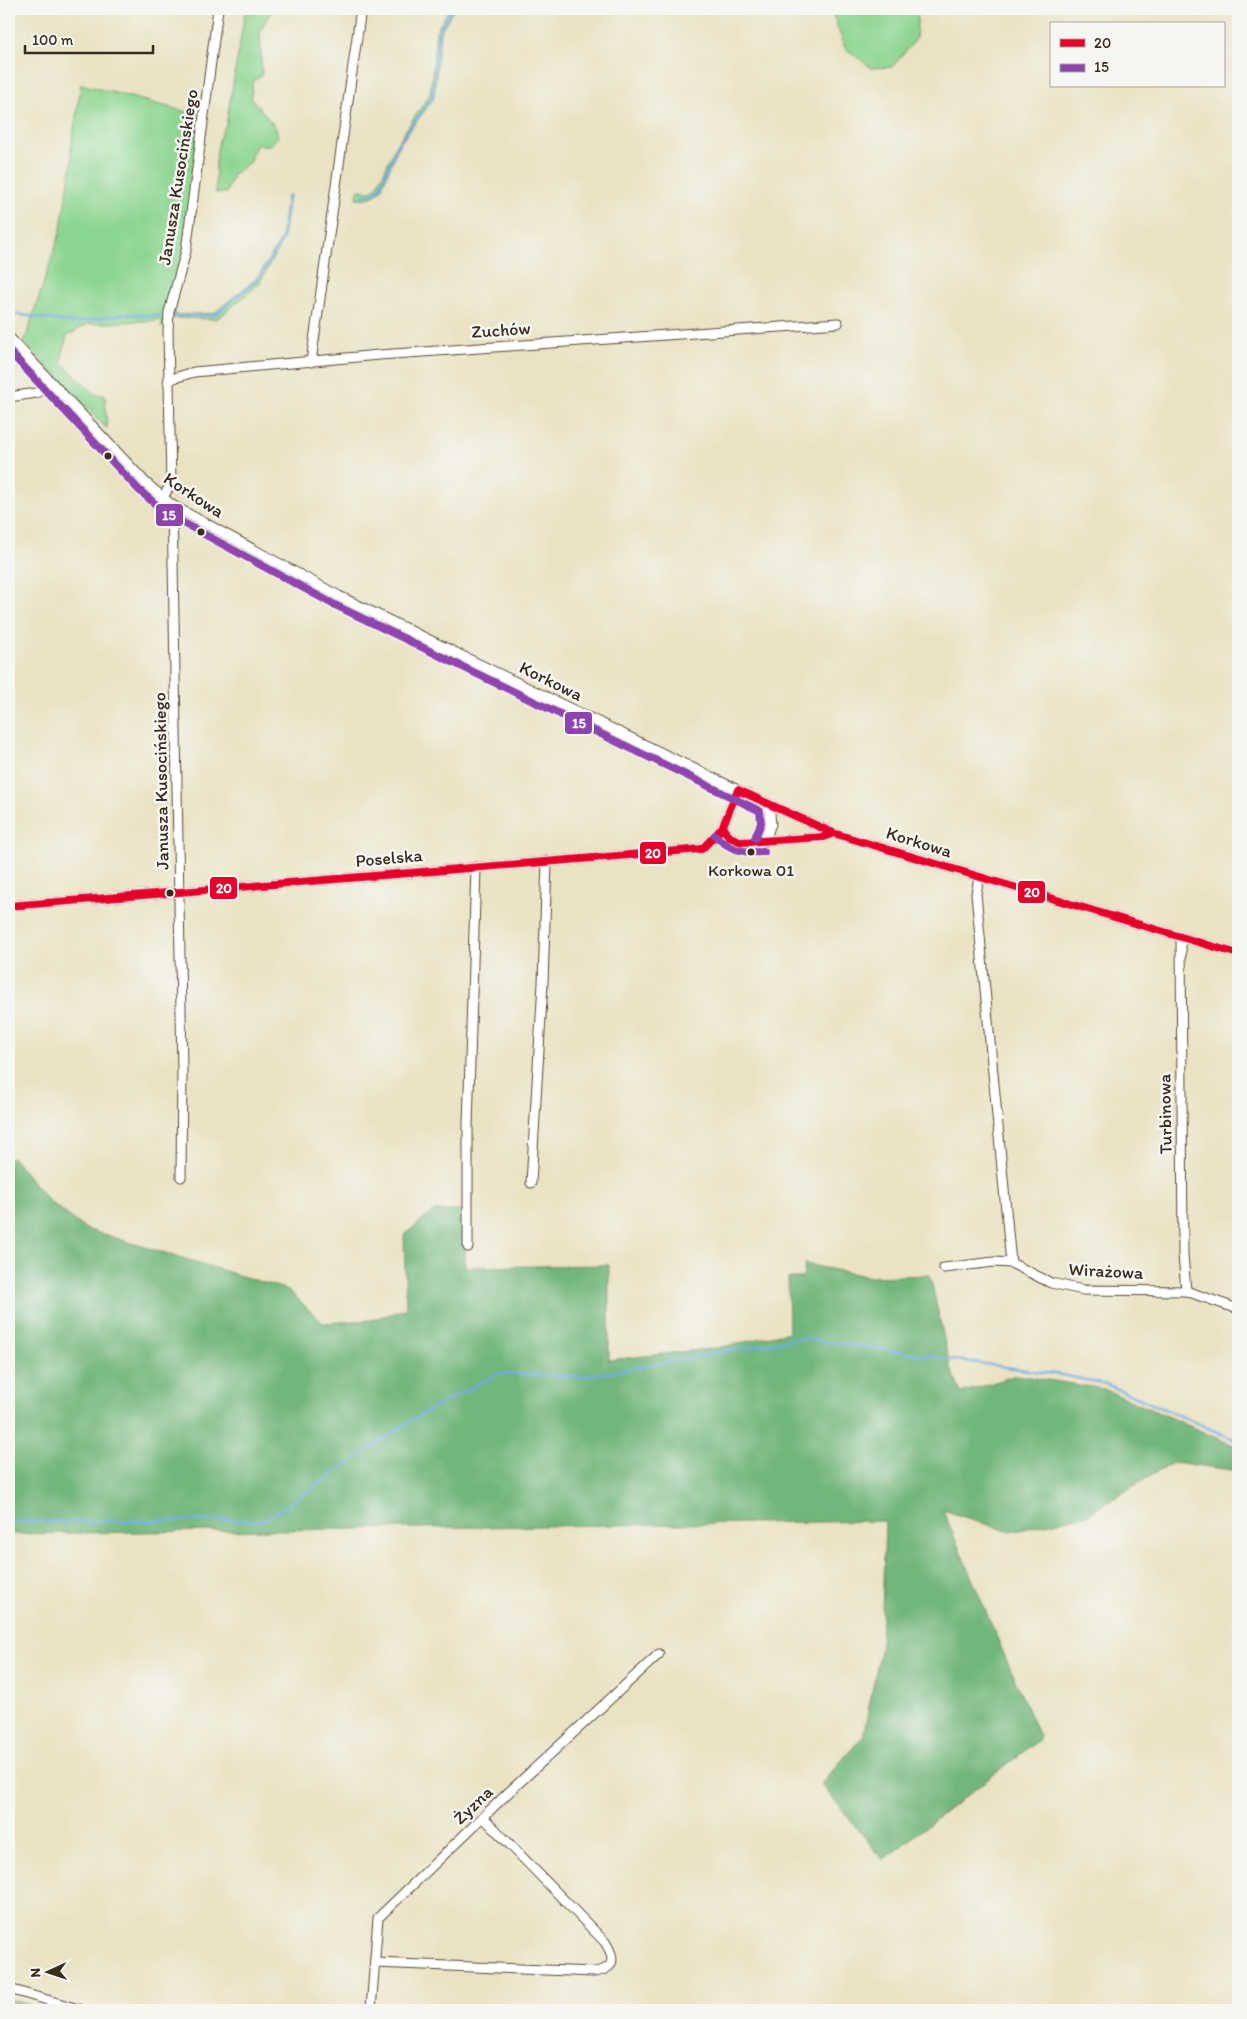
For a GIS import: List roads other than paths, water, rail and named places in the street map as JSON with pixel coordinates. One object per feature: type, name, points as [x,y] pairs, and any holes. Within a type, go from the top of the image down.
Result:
[{"type":"street","name":"Janusza Kusocińskiego","points":[[163,497],[170,484],[169,312],[186,251],[218,9]]},
{"type":"street","points":[[311,362],[361,9]]},
{"type":"street","name":"Zuchów","points":[[168,382],[174,378],[194,372],[416,352],[838,323]]},
{"type":"street","name":"Korkowa","points":[[9,337],[146,483],[172,505],[339,596],[738,790],[833,833],[1238,954]]},
{"type":"street","points":[[9,397],[36,393],[52,383]]},
{"type":"street","name":"Janusza Kusocińskiego","points":[[172,505],[182,1070],[181,1177]]},
{"type":"street","name":"Poselska","points":[[9,906],[702,849],[722,828],[738,790]]},
{"type":"street","points":[[764,842],[771,824],[769,804]]},
{"type":"street","points":[[722,828],[735,841],[742,842],[824,837],[833,833]]},
{"type":"street","points":[[532,1183],[543,983],[547,861]]},
{"type":"street","points":[[468,1247],[468,1125],[476,867]]},
{"type":"street","points":[[979,877],[976,894],[1011,1263]]},
{"type":"street","name":"Turbinowa","points":[[1181,937],[1183,1254],[1186,1291]]},
{"type":"street","name":"Wirażowa","points":[[944,1268],[994,1262],[1011,1263],[1051,1283],[1083,1290],[1186,1291],[1238,1309]]},
{"type":"street","name":"Żyzna","points":[[371,2010],[378,1918],[483,1817],[659,1654]]},
{"type":"street","points":[[375,1963],[594,1972],[606,1969],[610,1965],[612,1953],[605,1942],[483,1817]]},
{"type":"street","points":[[9,1989],[82,2010]]},
{"type":"waterway","points":[[362,196],[375,193],[380,188],[398,144],[432,98],[438,32],[452,9]]},
{"type":"waterway","points":[[174,316],[215,315],[258,279],[282,239],[288,196],[290,196]]},
{"type":"waterway","points":[[9,313],[73,323],[124,314],[161,316]]},
{"type":"waterway","points":[[9,1522],[265,1520],[420,1415],[499,1373],[583,1377],[802,1338],[1062,1375],[1106,1384],[1238,1441]]},
{"type":"place","name":"Korkowa 01","points":[[751,852]]}]
